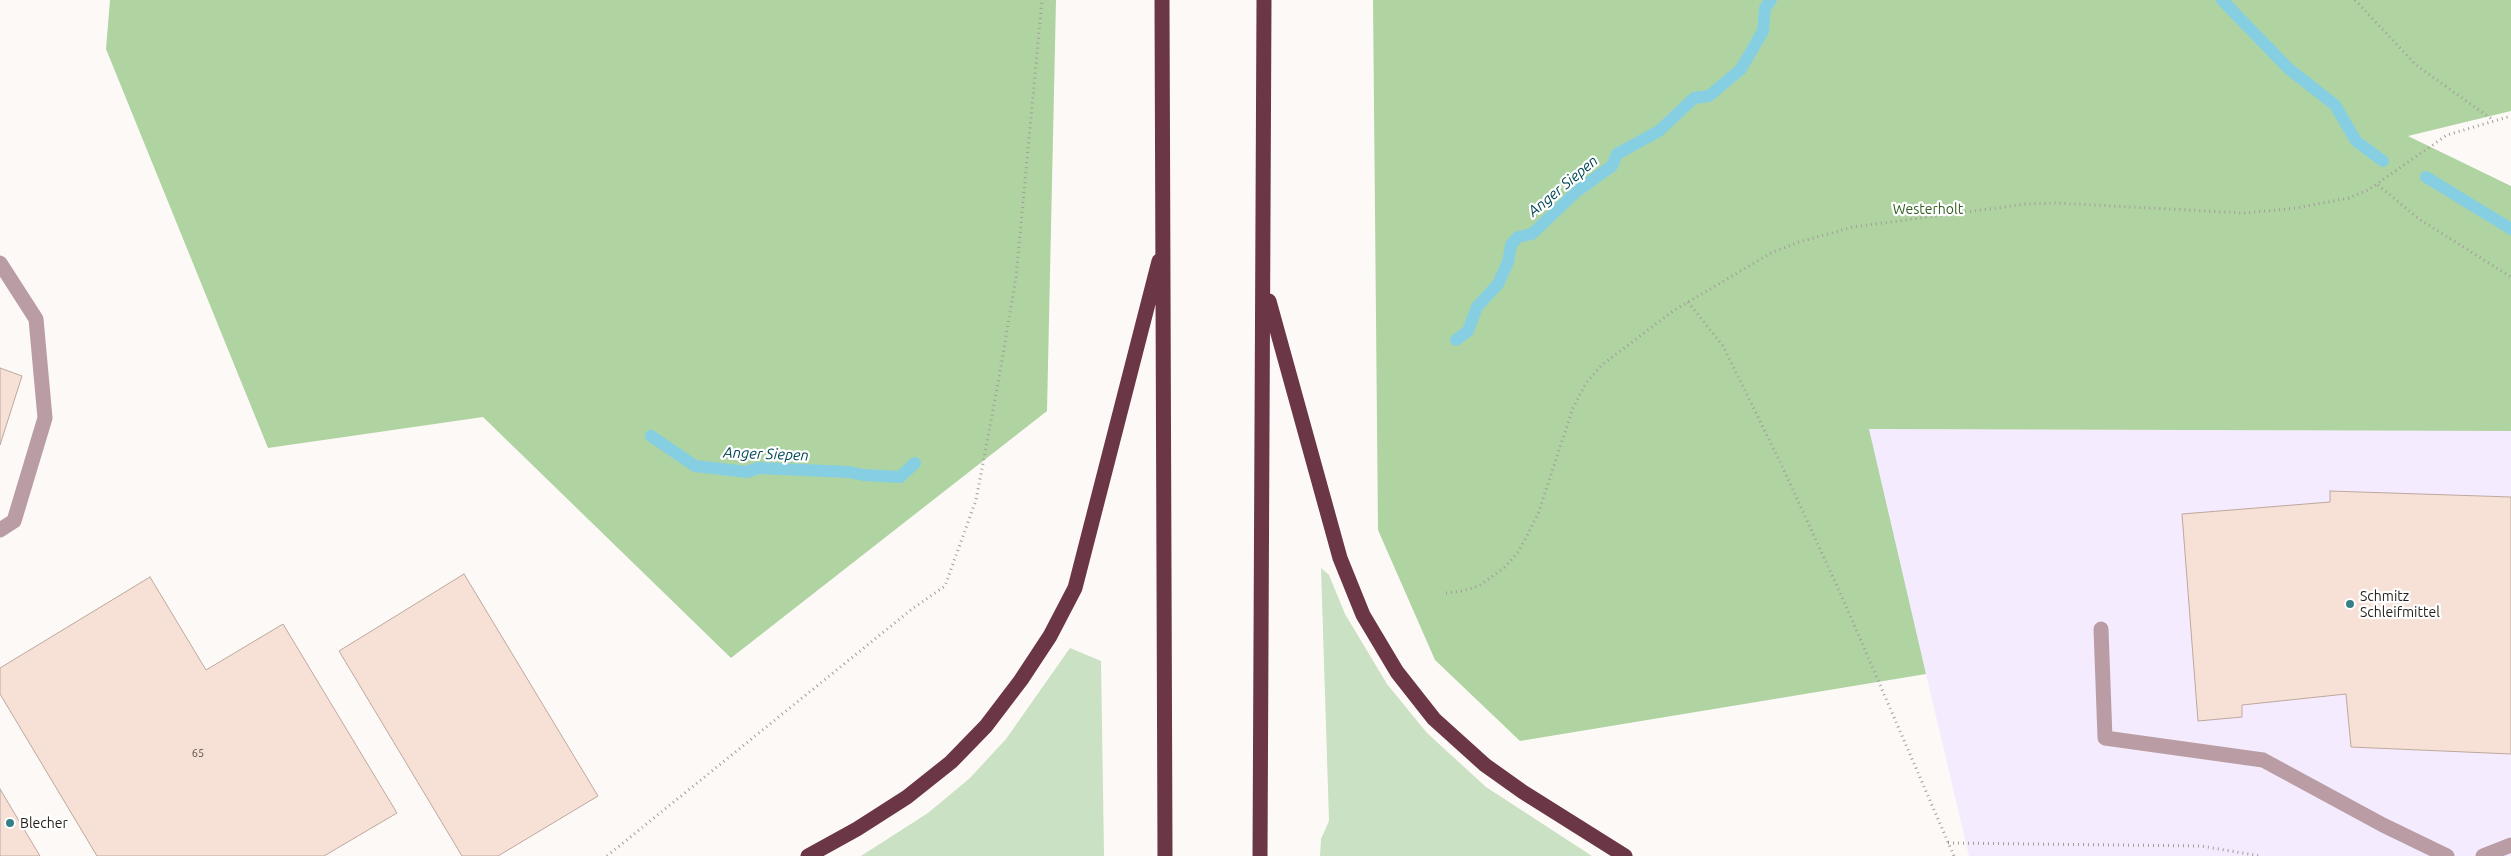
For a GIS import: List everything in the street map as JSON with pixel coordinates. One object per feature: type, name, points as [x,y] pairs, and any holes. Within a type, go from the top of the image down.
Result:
[{"type":"highway","points":[[1162,0],[1164,856]]},
{"type":"highway","points":[[1260,856],[1264,0]]},
{"type":"highway","points":[[808,856],[857,829],[907,797],[951,762],[986,726],[1021,680],[1050,636],[1075,588],[1164,240]]},
{"type":"highway","points":[[1264,283],[1340,558],[1363,615],[1397,672],[1434,719],[1485,765],[1523,792],[1625,856]]},
{"type":"street","points":[[0,263],[36,318],[45,418],[14,521],[0,530]]},
{"type":"street","points":[[2101,628],[2105,738],[2263,760],[2382,825],[2447,856]]},
{"type":"street","points":[[2482,856],[2511,845]]},
{"type":"path","points":[[607,856],[912,609],[945,586],[976,500],[999,378],[1017,267],[1042,0]]},
{"type":"path","points":[[2355,0],[2416,65],[2493,120]]},
{"type":"path","points":[[1446,592],[1462,591],[1479,586],[1505,567],[1519,551],[1538,514],[1565,426],[1586,383],[1602,365],[1633,339],[1688,302],[1771,253],[1799,242],[1853,227],[2026,204],[2056,203],[2266,212],[2349,198],[2378,185],[2447,136],[2493,120],[2511,116]]},
{"type":"path","points":[[2378,185],[2419,219],[2511,278]]},
{"type":"path","points":[[1688,302],[1723,346],[1782,466],[1842,597],[1954,856]]},
{"type":"path","points":[[1948,843],[2200,846],[2260,856]]},
{"type":"shaded area","points":[[1868,429],[2511,431],[2511,856],[1969,856]]},
{"type":"green space","points":[[110,0],[1056,0],[1047,411],[731,658],[483,417],[268,448],[106,49]]},
{"type":"green space","name":"Westerholt","points":[[1373,0],[2511,0],[2511,111],[2408,136],[2511,186],[2511,431],[1869,429],[1926,674],[1520,741],[1435,660],[1378,530]]},
{"type":"green space","points":[[1321,568],[1329,575],[1345,614],[1387,684],[1427,733],[1486,787],[1592,856],[1320,856],[1321,839],[1329,821]]},
{"type":"green space","points":[[1070,648],[1101,661],[1104,856],[861,856],[928,813],[970,778],[1006,739]]},
{"type":"building","points":[[0,368],[22,376],[0,445]]},
{"type":"building","name":"Schmitz Schleifmittel","points":[[2330,491],[2511,497],[2511,754],[2351,747],[2346,694],[2242,705],[2242,717],[2198,721],[2182,514],[2330,502]]},
{"type":"building","points":[[464,574],[598,796],[498,856],[462,856],[339,651]]},
{"type":"building","points":[[150,577],[206,670],[283,624],[397,813],[324,856],[97,856],[0,694],[0,668]]},
{"type":"building","name":"Blecher","points":[[0,789],[40,856],[0,856]]},
{"type":"waterway","name":"Anger Siepen","points":[[1456,340],[1468,331],[1477,307],[1498,284],[1508,262],[1511,245],[1518,237],[1532,234],[1577,191],[1612,166],[1617,154],[1659,131],[1694,98],[1709,96],[1741,69],[1763,31],[1765,8],[1771,0]]},
{"type":"waterway","points":[[2222,0],[2289,69],[2335,105],[2356,141],[2383,161]]},
{"type":"waterway","points":[[2426,177],[2511,229]]},
{"type":"waterway","name":"Anger Siepen","points":[[651,436],[695,466],[747,472],[758,468],[849,472],[863,475],[900,477],[915,463]]},
{"type":"place","name":"Schmitz Schleifmittel","points":[[2350,604]]},
{"type":"place","name":"Blecher","points":[[10,823]]}]
